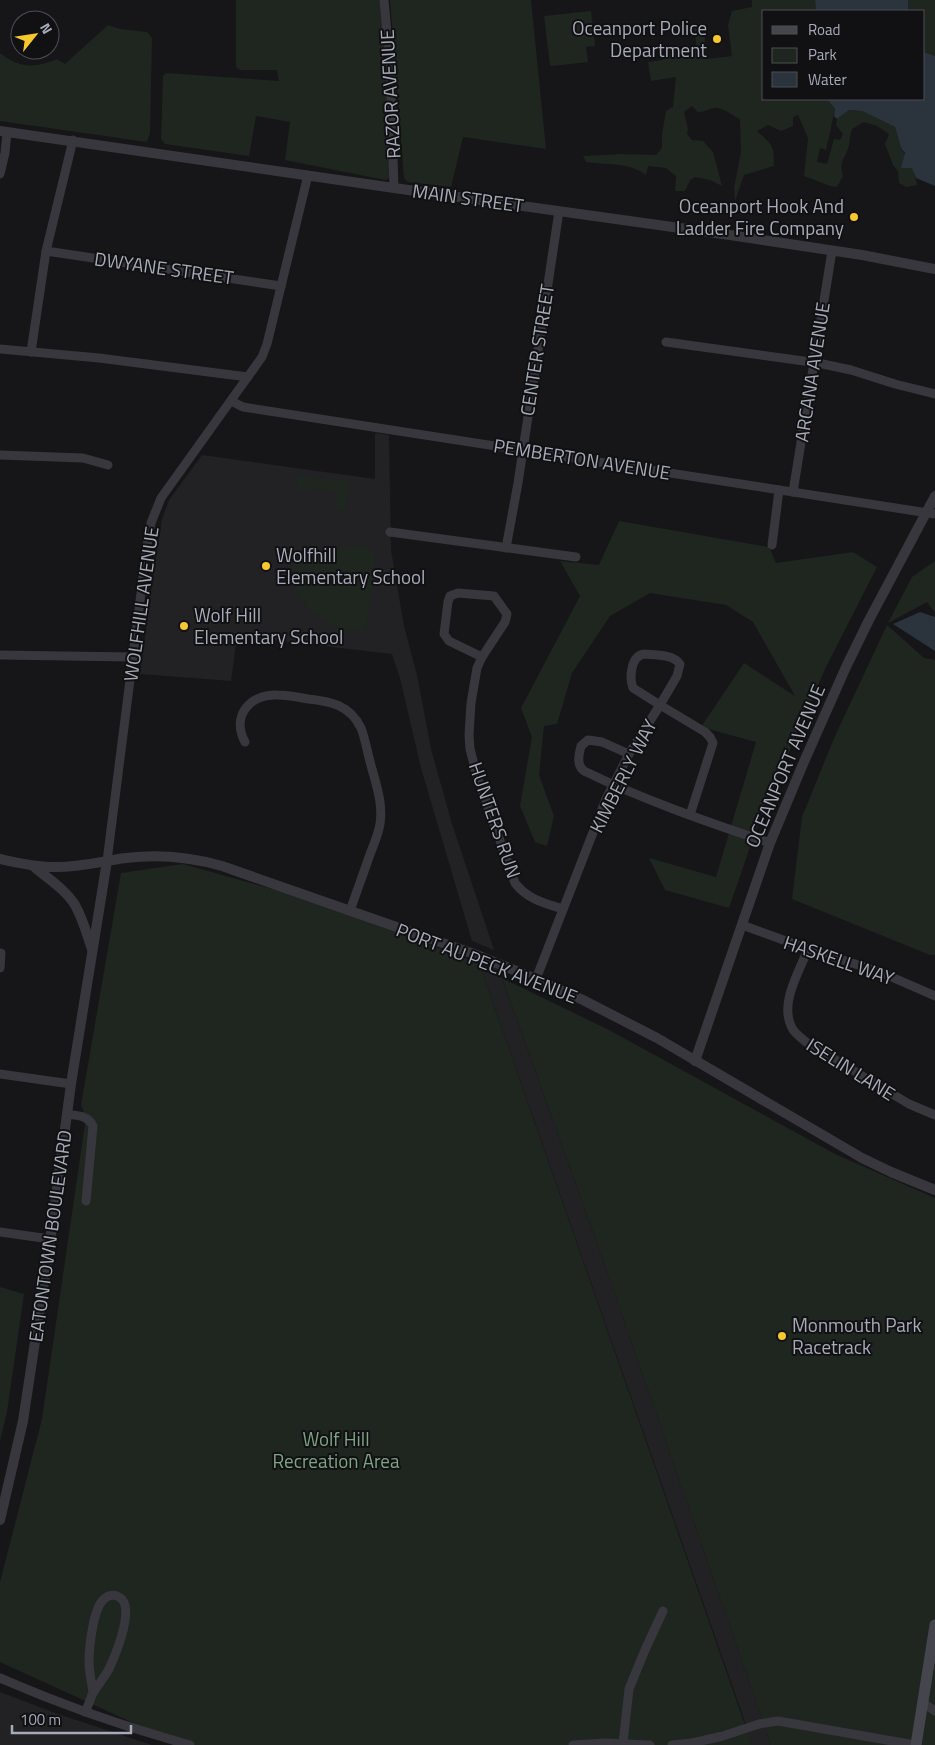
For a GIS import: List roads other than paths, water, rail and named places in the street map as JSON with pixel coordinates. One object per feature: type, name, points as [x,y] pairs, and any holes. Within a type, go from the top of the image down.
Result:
[{"type":"main road","points":[[916,1745],[935,1625]]},
{"type":"street","name":"RAZOR AVENUE","points":[[384,0],[390,65],[394,188]]},
{"type":"street","name":"MAIN STREET","points":[[4,131],[559,210],[832,251],[935,269]]},
{"type":"street","points":[[0,174],[5,153],[4,131]]},
{"type":"street","points":[[31,352],[46,251],[73,140]]},
{"type":"street","name":"WOLFHILL AVENUE","points":[[92,950],[107,861],[151,523],[157,507],[179,472],[258,364],[265,350],[308,175]]},
{"type":"street","name":"CENTER STREET","points":[[506,548],[559,210]]},
{"type":"street","name":"DWYANE STREET","points":[[46,251],[281,286]]},
{"type":"street","name":"ARCANA AVENUE","points":[[793,492],[832,251]]},
{"type":"street","points":[[666,342],[850,370],[935,394]]},
{"type":"street","points":[[0,349],[99,358],[248,377]]},
{"type":"street","name":"PEMBERTON AVENUE","points":[[231,401],[243,407],[930,513]]},
{"type":"street","points":[[0,455],[83,458],[108,465]]},
{"type":"street","points":[[772,545],[779,490]]},
{"type":"street","name":"OCEANPORT AVENUE","points":[[695,1061],[770,843],[846,667],[930,513],[935,496]]},
{"type":"street","points":[[390,532],[576,557]]},
{"type":"street","points":[[466,593],[494,596],[506,614],[505,622],[482,657],[446,638],[444,628],[448,602],[453,594],[466,593]]},
{"type":"street","points":[[0,655],[132,658]]},
{"type":"street","points":[[639,655],[667,657],[675,659],[680,664],[677,676],[660,705],[633,688],[631,683],[633,666],[639,655]]},
{"type":"street","name":"HUNTERS RUN","points":[[482,657],[477,668],[471,704],[469,735],[473,764],[513,879],[523,892],[533,899],[563,909]]},
{"type":"street","points":[[245,742],[240,734],[242,714],[253,701],[266,696],[282,695],[328,701],[344,708],[356,719],[362,731],[378,792],[381,816],[377,834],[350,911]]},
{"type":"street","name":"KIMBERLY WAY","points":[[536,979],[613,786],[629,754],[660,705],[710,737],[713,743],[690,815]]},
{"type":"street","points":[[629,754],[597,741],[588,740],[581,746],[579,755],[580,768],[613,786],[770,843]]},
{"type":"street","name":"PORT AU PECK AVENUE","points":[[33,866],[75,866],[154,855],[197,859],[474,954],[536,979],[619,1018],[862,1158],[935,1190]]},
{"type":"street","points":[[0,859],[33,866],[64,891],[75,905],[82,919],[92,950]]},
{"type":"street","name":"HASKELL WAY","points":[[742,926],[880,972],[935,996]]},
{"type":"street","name":"ISELIN LANE","points":[[808,949],[791,992],[787,1011],[792,1029],[806,1042],[909,1104],[935,1115]]},
{"type":"street","name":"EATONTOWN BOULEVARD","points":[[0,1520],[23,1421],[92,950]]},
{"type":"street","points":[[0,968],[2,952]]},
{"type":"street","points":[[0,1074],[72,1084]]},
{"type":"street","points":[[67,1114],[86,1117],[93,1126],[86,1201]]},
{"type":"street","points":[[0,1232],[50,1239]]},
{"type":"street","points":[[85,1712],[93,1693],[108,1670],[126,1619],[126,1606],[121,1598],[117,1596],[110,1596],[101,1602],[95,1619],[89,1663],[93,1693]]},
{"type":"street","points":[[623,1743],[626,1708],[630,1689],[663,1611]]},
{"type":"street","points":[[0,1678],[123,1726],[190,1745]]},
{"type":"street","points":[[923,1703],[935,1711]]},
{"type":"street","points":[[672,1745],[692,1743],[759,1724],[778,1721],[916,1745]]},
{"type":"street","points":[[573,1745],[623,1743],[650,1745]]},
{"type":"water","points":[[815,0],[908,0],[908,10],[816,10]]},
{"type":"water","points":[[925,52],[935,56],[935,186],[916,178],[912,168],[901,168],[905,153],[901,148],[895,127],[862,111],[849,110],[837,119],[834,116],[835,109],[828,100],[925,100]]},
{"type":"water","points":[[920,612],[935,617],[935,651],[893,624]]},
{"type":"place","name":"Oceanport Police Department","points":[[717,39]]},
{"type":"place","name":"Oceanport Hook And Ladder Fire Company","points":[[854,217]]},
{"type":"place","name":"Wolfhill Elementary School","points":[[266,566]]},
{"type":"place","name":"Wolf Hill Elementary School","points":[[184,626]]},
{"type":"place","name":"Monmouth Park Racetrack","points":[[782,1336]]},
{"type":"park label","name":"Wolf Hill Recreation Area","points":[[336,1450]]}]
